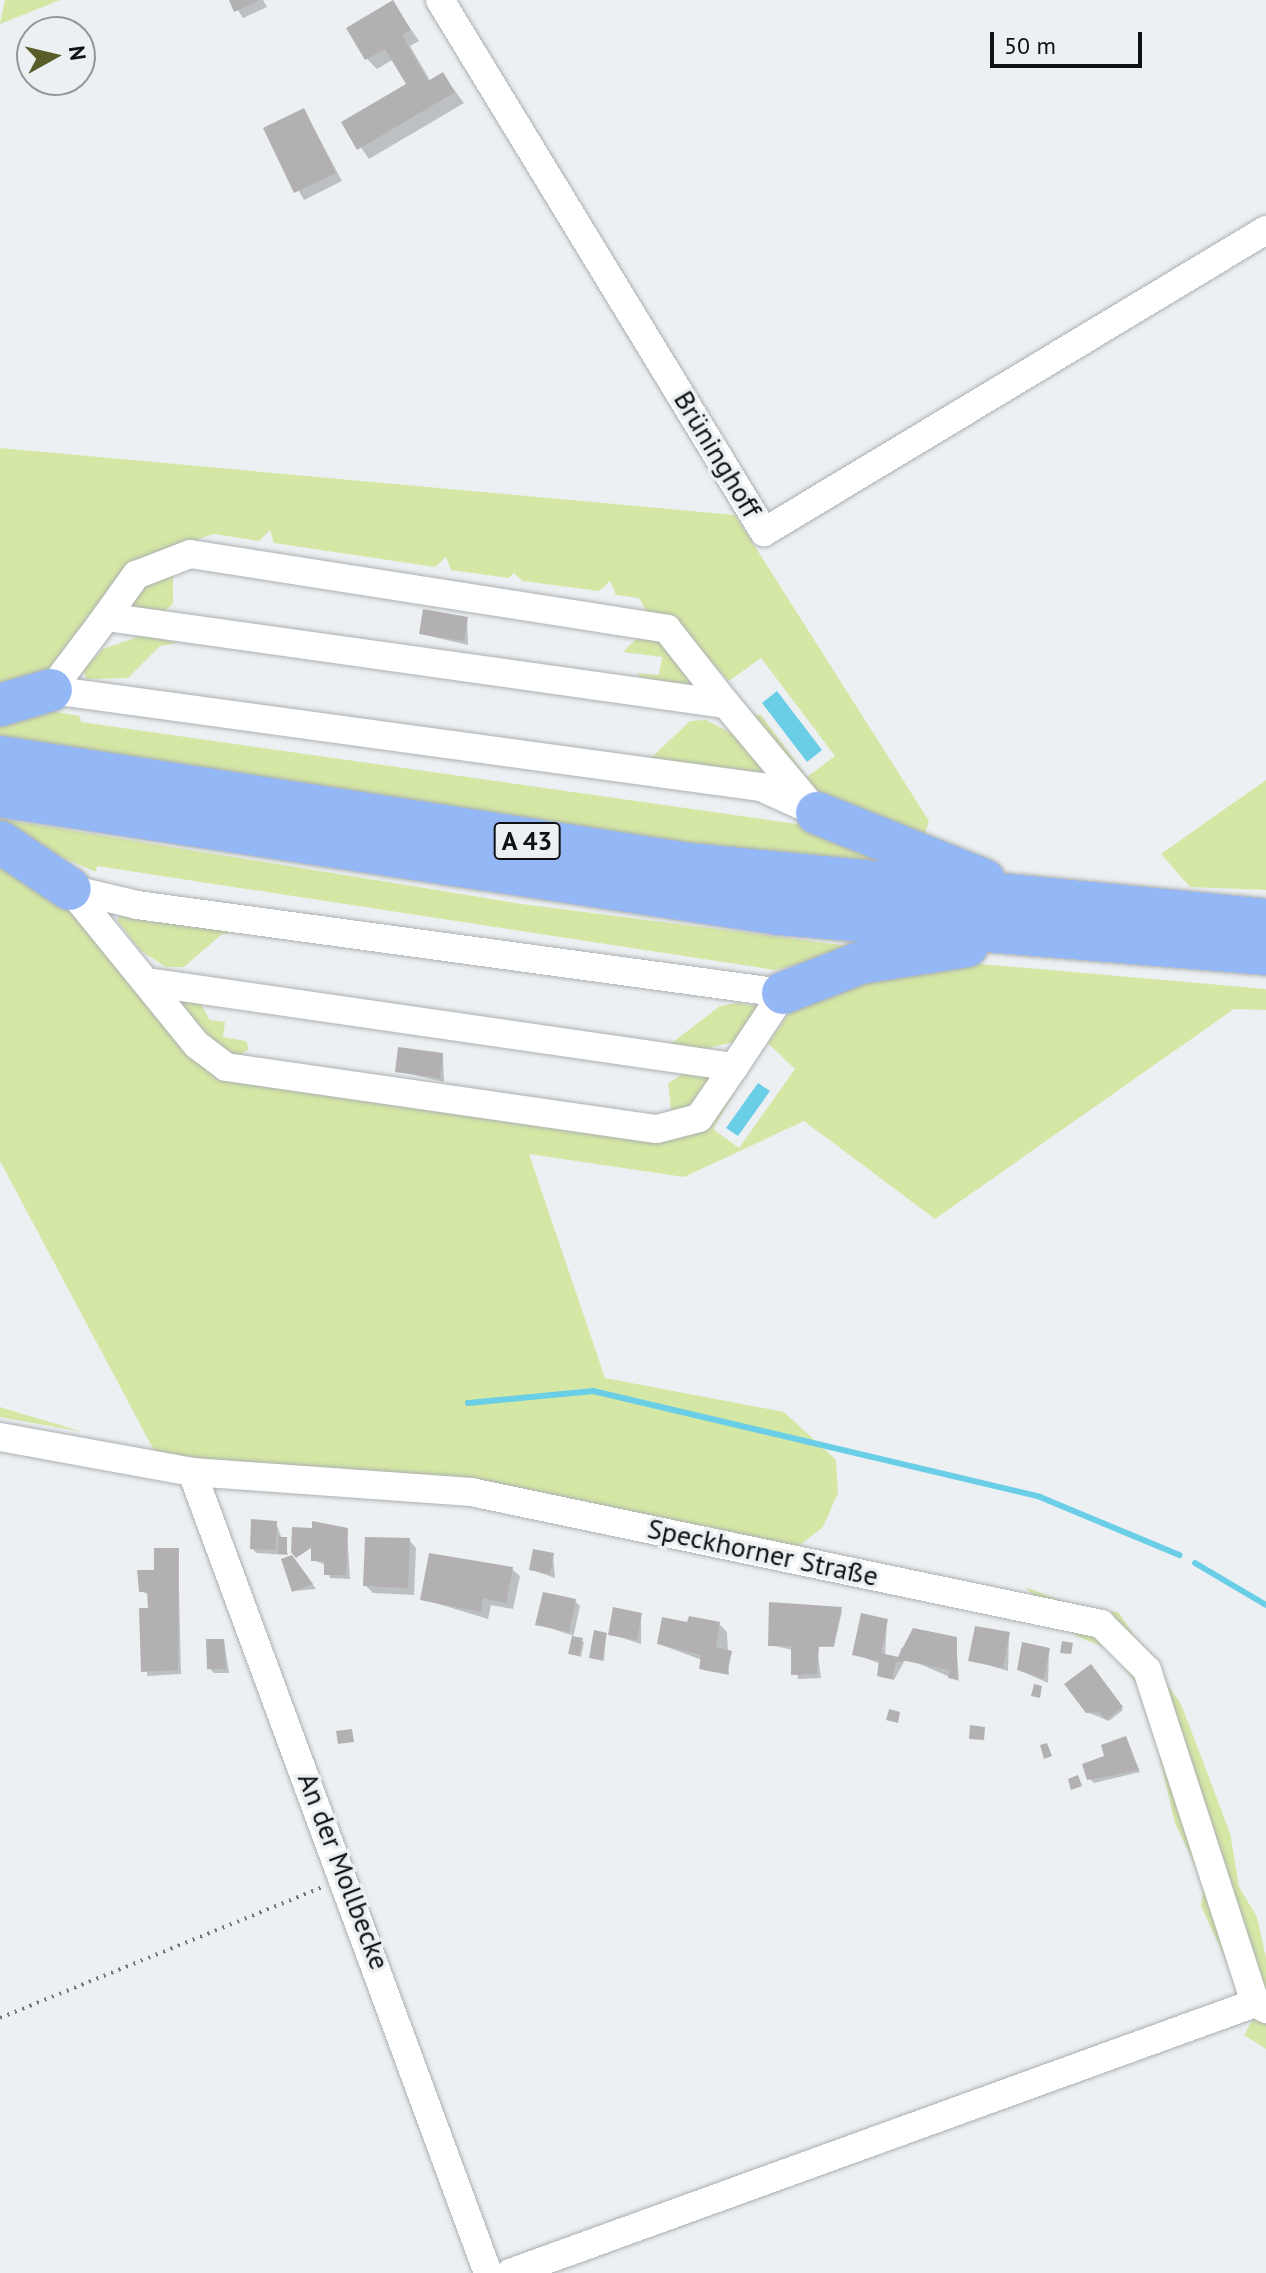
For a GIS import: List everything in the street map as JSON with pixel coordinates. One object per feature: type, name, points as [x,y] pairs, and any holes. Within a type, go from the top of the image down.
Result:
[{"type":"highway","points":[[0,705],[51,690]]},
{"type":"highway","name":"A 43","points":[[0,757],[673,862],[1057,903],[1266,920]]},
{"type":"highway","name":"A 43","points":[[0,796],[559,884],[1028,936],[1266,954]]},
{"type":"highway","points":[[817,813],[897,850],[1057,903]]},
{"type":"highway","points":[[0,842],[70,889]]},
{"type":"highway","points":[[783,993],[860,963],[1028,936]]},
{"type":"street","name":"Brüninghoff","points":[[440,0],[764,532],[1266,230]]},
{"type":"street","points":[[190,554],[667,629],[817,813],[761,787],[51,690],[136,575],[190,554]]},
{"type":"street","points":[[106,617],[726,704]]},
{"type":"street","points":[[70,889],[153,907],[783,993],[699,1118],[657,1129],[251,1071],[213,1060],[153,983],[70,889]]},
{"type":"street","points":[[153,983],[734,1067]]},
{"type":"street","name":"Speckhorner Straße","points":[[0,1437],[192,1472],[471,1492],[1101,1624],[1147,1670],[1260,2006]]},
{"type":"street","name":"An der Mollbecke","points":[[192,1472],[347,1877],[488,2273]]},
{"type":"street","points":[[510,2273],[1260,2006]]},
{"type":"path","points":[[0,2018],[347,1877]]},
{"type":"green space","points":[[5,0],[60,0],[16,16],[0,24]]},
{"type":"green space","points":[[0,448],[735,515],[929,821],[922,843],[820,796],[749,714],[761,715],[807,777],[835,756],[761,658],[729,681],[674,622],[649,615],[639,598],[616,595],[610,581],[599,591],[523,581],[514,573],[509,578],[451,570],[446,557],[435,567],[274,543],[270,530],[259,541],[214,534],[163,550],[48,672],[0,694]]},
{"type":"green space","points":[[173,567],[173,604],[163,612],[132,607],[137,591]]},
{"type":"green space","points":[[642,633],[659,638],[698,691],[646,683],[637,673],[659,675],[662,657],[623,652]]},
{"type":"green space","points":[[143,635],[177,643],[160,646],[128,678],[87,679],[83,670],[103,649]]},
{"type":"green space","points":[[49,711],[80,716],[81,722],[825,828],[915,870],[658,840],[0,737],[0,717]]},
{"type":"green space","points":[[706,720],[738,737],[763,771],[759,778],[637,760],[653,756],[690,721]]},
{"type":"green space","points":[[1266,780],[1266,890],[1190,887],[1161,854]]},
{"type":"green space","points":[[0,819],[522,904],[865,948],[775,970],[97,866],[96,872],[0,830]]},
{"type":"green space","points":[[0,854],[69,902],[184,1049],[641,1138],[743,1078],[713,1129],[739,1148],[795,1069],[768,1043],[793,1008],[813,993],[935,960],[1266,989],[1266,1010],[1234,1009],[935,1219],[804,1121],[684,1177],[529,1154],[605,1378],[784,1412],[836,1460],[838,1493],[823,1527],[796,1548],[157,1456],[0,1161]]},
{"type":"green space","points":[[121,914],[238,932],[222,934],[184,967],[166,967],[141,951],[117,920]]},
{"type":"green space","points":[[184,1000],[200,1003],[210,1020],[225,1022],[223,1037],[246,1041],[249,1049],[235,1058],[215,1050],[178,1006]]},
{"type":"green space","points":[[736,1003],[758,1006],[734,1042],[704,1049],[669,1045],[720,1006]]},
{"type":"green space","points":[[685,1073],[711,1077],[702,1101],[672,1117],[668,1083]]},
{"type":"green space","points":[[0,1407],[83,1432],[0,1417]]},
{"type":"green space","points":[[1025,1587],[1087,1610],[1118,1612],[1181,1704],[1230,1833],[1239,1887],[1257,1917],[1266,1958],[1266,2049],[1244,2035],[1253,2019],[1201,1906],[1204,1885],[1175,1823],[1145,1695],[1109,1649],[1076,1636]]},
{"type":"water","points":[[777,691],[822,750],[807,762],[762,703]]},
{"type":"water","points":[[758,1083],[770,1091],[738,1136],[726,1128]]},
{"type":"building","points":[[229,0],[259,0],[234,12]]},
{"type":"building","points":[[393,0],[411,30],[402,35],[428,81],[443,72],[455,92],[357,150],[341,122],[406,84],[385,49],[365,60],[346,28]]},
{"type":"building","points":[[304,108],[336,173],[294,193],[263,128]]},
{"type":"building","points":[[423,609],[468,617],[464,641],[419,634]]},
{"type":"building","points":[[398,1047],[443,1053],[440,1078],[395,1072]]},
{"type":"building","points":[[251,1519],[277,1521],[276,1550],[250,1549]]},
{"type":"building","points":[[312,1521],[348,1528],[346,1575],[324,1575],[324,1561],[311,1561],[311,1548],[296,1558],[291,1552],[292,1527],[312,1528]]},
{"type":"building","points":[[278,1537],[287,1537],[287,1554],[278,1554]]},
{"type":"building","points":[[365,1537],[410,1538],[408,1588],[363,1586]]},
{"type":"building","points":[[154,1548],[179,1548],[178,1670],[141,1672],[139,1608],[148,1608],[147,1592],[139,1592],[137,1570],[154,1570]]},
{"type":"building","points":[[533,1549],[554,1553],[550,1574],[529,1570]]},
{"type":"building","points":[[429,1553],[513,1567],[506,1603],[483,1598],[481,1612],[420,1600]]},
{"type":"building","points":[[292,1555],[313,1584],[292,1592],[281,1559]]},
{"type":"building","points":[[543,1592],[576,1599],[569,1632],[535,1625]]},
{"type":"building","points":[[769,1602],[842,1607],[833,1646],[819,1646],[817,1674],[791,1675],[791,1646],[768,1646]]},
{"type":"building","points":[[613,1607],[642,1613],[637,1640],[608,1635]]},
{"type":"building","points":[[861,1613],[888,1619],[881,1653],[898,1657],[913,1628],[957,1637],[957,1680],[948,1678],[950,1670],[906,1661],[896,1662],[892,1679],[877,1676],[879,1661],[852,1655]]},
{"type":"building","points":[[689,1616],[720,1622],[716,1647],[732,1651],[727,1674],[699,1669],[701,1655],[657,1644],[662,1617],[687,1622]]},
{"type":"building","points":[[975,1626],[1010,1632],[1003,1668],[968,1661]]},
{"type":"building","points":[[594,1630],[607,1633],[602,1660],[589,1658]]},
{"type":"building","points":[[572,1636],[583,1638],[579,1656],[568,1654]]},
{"type":"building","points":[[206,1639],[224,1639],[226,1669],[207,1669]]},
{"type":"building","points":[[1062,1641],[1073,1643],[1071,1654],[1060,1653]]},
{"type":"building","points":[[1022,1642],[1050,1648],[1044,1679],[1017,1670]]},
{"type":"building","points":[[1091,1664],[1123,1707],[1106,1720],[1099,1712],[1086,1713],[1064,1684]]},
{"type":"building","points":[[1034,1684],[1042,1686],[1040,1698],[1031,1696]]},
{"type":"building","points":[[889,1709],[900,1712],[898,1723],[886,1720]]},
{"type":"building","points":[[970,1725],[985,1727],[984,1740],[969,1739]]},
{"type":"building","points":[[352,1729],[354,1742],[338,1744],[336,1731]]},
{"type":"building","points":[[1126,1736],[1139,1770],[1087,1780],[1082,1764],[1104,1756],[1101,1745]]},
{"type":"building","points":[[1047,1743],[1052,1756],[1044,1759],[1040,1745]]},
{"type":"building","points":[[1078,1775],[1082,1786],[1071,1790],[1068,1779]]},
{"type":"waterway","points":[[468,1403],[593,1391],[1040,1497],[1179,1555]]},
{"type":"waterway","points":[[1195,1563],[1266,1605]]}]
